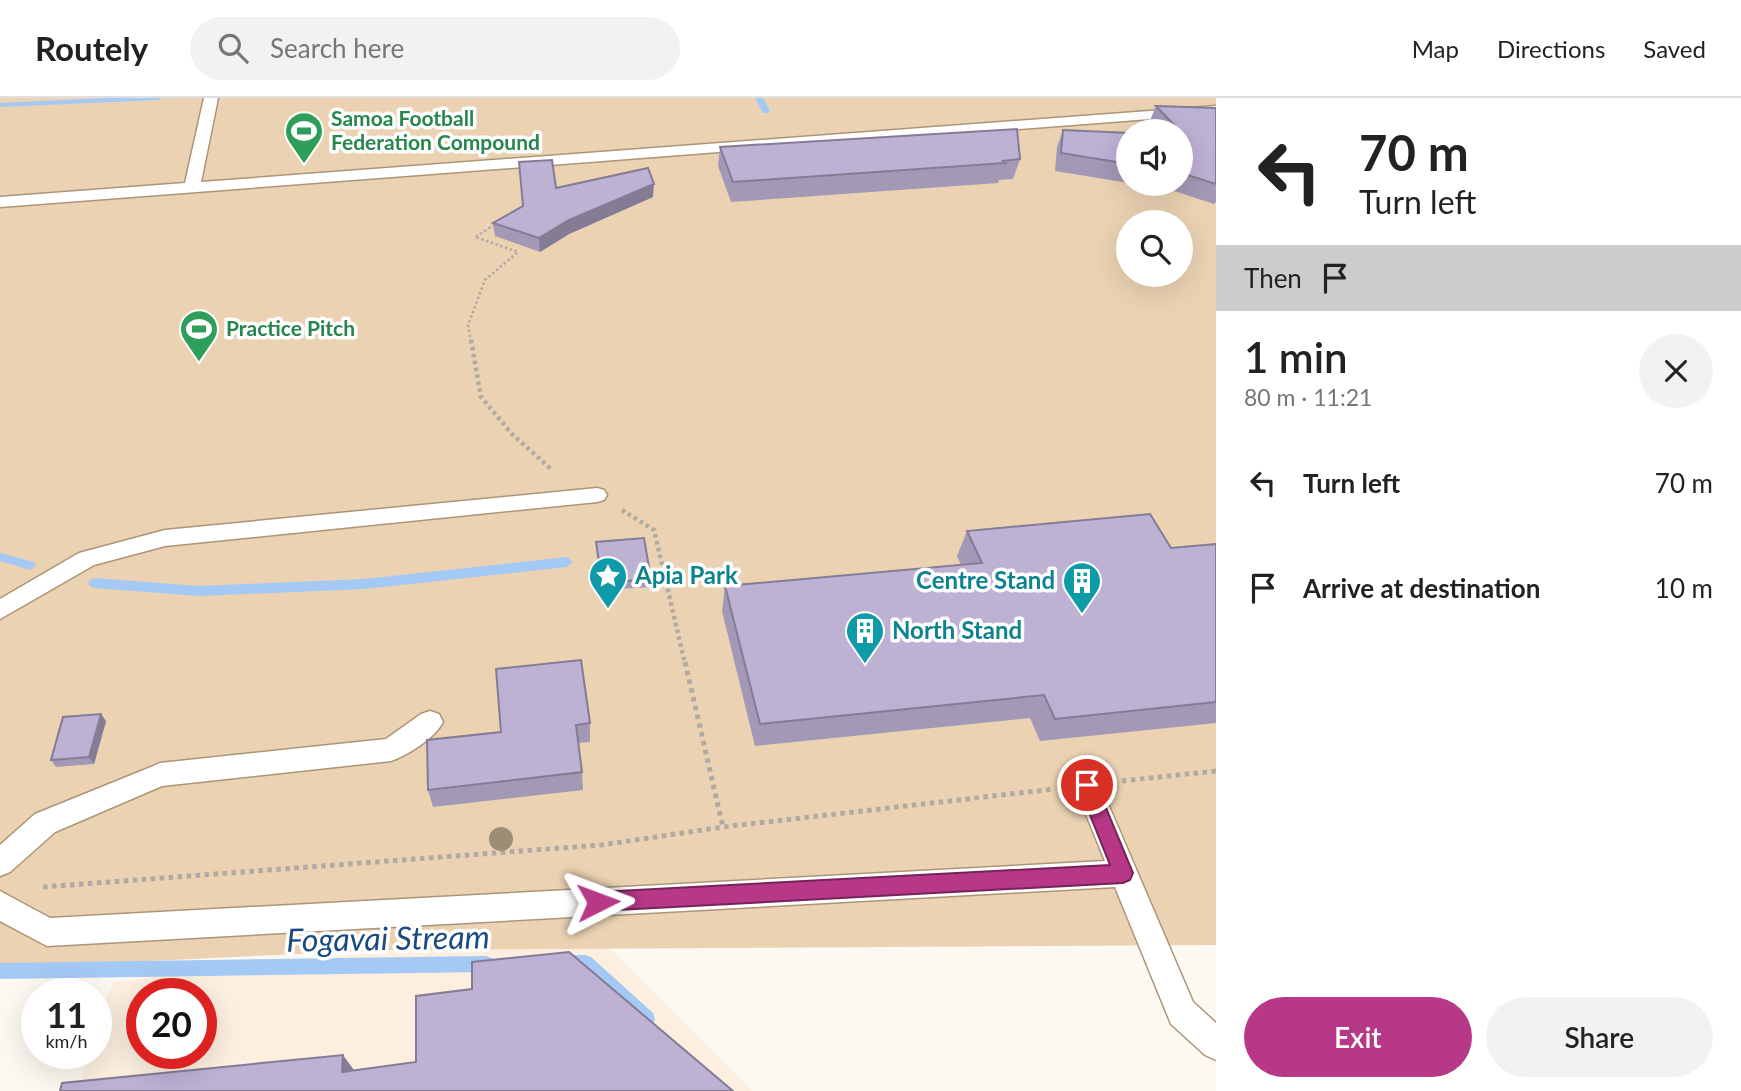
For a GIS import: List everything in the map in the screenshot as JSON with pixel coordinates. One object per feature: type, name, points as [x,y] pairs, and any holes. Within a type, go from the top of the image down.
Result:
[{"type":"lane","points":[[192,188],[211,98]]},
{"type":"lane","points":[[0,202],[1216,110]]},
{"type":"lane","points":[[0,610],[87,559],[165,538],[597,495]]},
{"type":"lane","points":[[0,863],[46,823],[160,775],[391,750],[430,722]]},
{"type":"lane","points":[[1087,785],[1182,1013],[1216,1044]]},
{"type":"lane","points":[[0,905],[47,932],[1123,873]]},
{"type":"path","points":[[496,224],[475,237],[518,252]]},
{"type":"path","points":[[37,887],[601,845],[723,827],[1216,771]]},
{"type":"shaded area","name":"Apia Park","points":[[0,98],[1216,98],[1216,945],[384,950],[0,968]]},
{"type":"shaded area","points":[[590,928],[752,1091],[80,1091],[84,1069],[112,1069],[114,982],[126,981],[126,1069],[217,1069],[217,978],[149,978]]},
{"type":"building","points":[[1156,106],[1216,108],[1216,184],[1193,177],[1193,119],[1168,119]]},
{"type":"building","points":[[1017,129],[1020,159],[1003,161],[1005,163],[733,182],[720,147]]},
{"type":"building","points":[[1063,130],[1116,132],[1116,162],[1061,153]]},
{"type":"building","points":[[552,160],[556,188],[648,168],[654,184],[569,220],[539,238],[493,223],[523,206],[519,162]]},
{"type":"building","points":[[1150,514],[1171,548],[1216,544],[1216,702],[1055,719],[1044,695],[760,724],[725,586],[982,563],[967,531]]},
{"type":"building","points":[[644,538],[651,579],[602,583],[596,542]]},
{"type":"building","points":[[581,660],[590,723],[576,725],[582,772],[428,790],[427,740],[501,732],[496,669]]},
{"type":"building","points":[[101,714],[89,757],[51,760],[63,717]]},
{"type":"building","points":[[569,952],[733,1091],[60,1091],[62,1083],[343,1055],[342,1072],[416,1062],[416,996],[472,989],[472,962]]},
{"type":"waterway","points":[[0,105],[158,98]]},
{"type":"waterway","points":[[759,98],[766,111]]},
{"type":"waterway","points":[[0,557],[30,565]]},
{"type":"waterway","points":[[94,583],[199,591],[364,584],[567,562]]},
{"type":"waterway","name":"Fogavai Stream","points":[[567,963],[585,963],[647,1019]]},
{"type":"waterway","name":"Fogavai Stream","points":[[0,971],[486,964]]},
{"type":"place","name":"Samoa Football Federation Compound","points":[[304,165]]},
{"type":"place","name":"Practice Pitch","points":[[199,363]]},
{"type":"place","name":"Apia Park","points":[[608,610]]},
{"type":"place","name":"Centre Stand","points":[[1082,615]]},
{"type":"place","name":"North Stand","points":[[865,665]]},
{"type":"route","points":[[598,902],[1123,873],[1087,785]]}]
